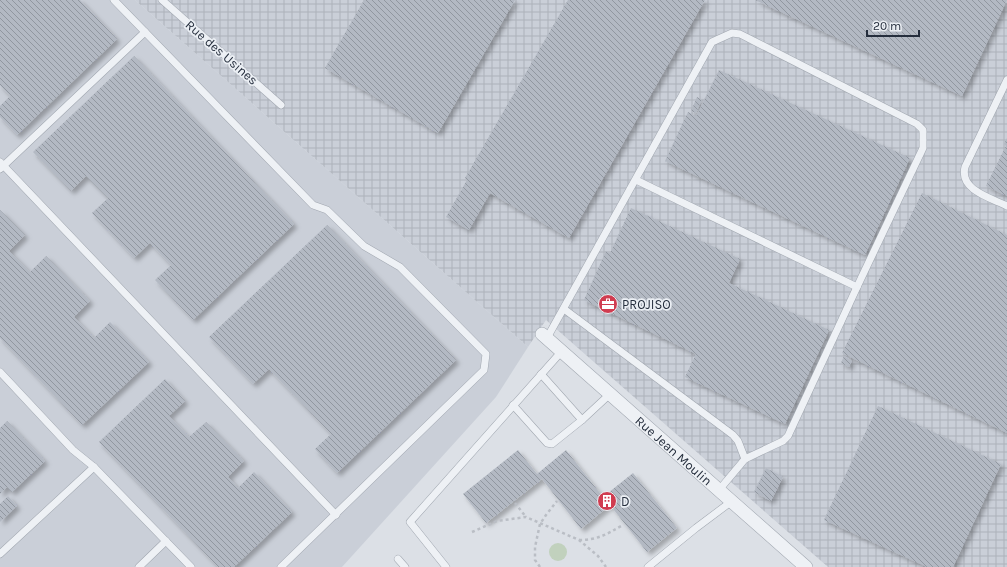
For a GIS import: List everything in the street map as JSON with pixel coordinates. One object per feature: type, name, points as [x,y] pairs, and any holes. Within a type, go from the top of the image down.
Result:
[{"type":"street","name":"Rue Jean Moulin","points":[[544,336],[806,567]]},
{"type":"lane","points":[[114,0],[313,205],[327,210],[364,246],[400,266],[486,354],[484,370],[281,567]]},
{"type":"lane","name":"Rue des Usines","points":[[162,0],[281,105]]},
{"type":"lane","points":[[145,32],[1,166],[336,515]]},
{"type":"lane","points":[[544,336],[564,310],[712,42],[732,33],[740,34],[917,124],[924,130],[923,148],[788,436],[783,441],[745,459],[719,490]]},
{"type":"lane","points":[[1007,80],[963,174],[968,185],[1007,206]]},
{"type":"lane","points":[[636,180],[857,287]]},
{"type":"lane","points":[[564,310],[733,435],[738,441],[745,459]]},
{"type":"lane","points":[[446,567],[410,522],[562,351]]},
{"type":"lane","points":[[0,372],[73,450],[94,467],[191,567]]},
{"type":"lane","points":[[541,374],[582,420]]},
{"type":"lane","points":[[513,405],[547,444],[552,444],[582,420],[610,394]]},
{"type":"lane","points":[[0,554],[94,467]]},
{"type":"lane","points":[[648,567],[732,501]]},
{"type":"lane","points":[[139,567],[166,542]]},
{"type":"lane","points":[[398,559],[405,567]]},
{"type":"path","points":[[540,567],[535,560],[540,524],[557,501]]},
{"type":"path","points":[[515,503],[526,517],[579,540],[598,556],[606,567]]},
{"type":"path","points":[[472,532],[496,521],[526,517]]},
{"type":"path","points":[[579,540],[589,540],[603,536],[623,525]]},
{"type":"shaded area","points":[[0,0],[135,0],[528,347],[496,397],[342,567],[0,567]]},
{"type":"shaded area","points":[[135,0],[1007,0],[1007,567],[828,567],[546,320],[528,347]]},
{"type":"green space","points":[[554,543],[562,543],[567,548],[565,559],[562,561],[554,561],[549,556],[549,548]]},
{"type":"building","points":[[0,0],[80,0],[117,39],[17,135],[0,117],[0,106],[10,96],[0,85]]},
{"type":"building","points":[[364,0],[515,0],[438,133],[325,68]]},
{"type":"building","points":[[568,0],[705,0],[569,238],[490,193],[469,230],[446,217],[467,180],[465,178]]},
{"type":"building","points":[[755,0],[1007,0],[962,96]]},
{"type":"building","points":[[134,56],[294,224],[193,320],[155,280],[171,265],[150,243],[134,258],[92,213],[108,198],[86,176],[71,191],[33,152]]},
{"type":"building","points":[[719,70],[910,158],[865,255],[665,161],[688,112],[696,116]]},
{"type":"building","points":[[697,97],[702,100],[696,113],[691,111]]},
{"type":"building","points":[[1007,138],[1007,196],[986,186],[1006,146],[1004,144]]},
{"type":"building","points":[[922,193],[1007,235],[1007,433],[842,353]]},
{"type":"building","points":[[631,208],[740,259],[729,283],[829,330],[785,424],[685,377],[696,354],[584,300],[606,251],[610,253]]},
{"type":"building","points":[[0,210],[25,235],[9,251],[30,272],[46,256],[90,301],[74,317],[94,338],[110,322],[149,362],[82,425],[0,338]]},
{"type":"building","points":[[327,225],[456,360],[337,473],[315,449],[331,434],[269,369],[253,384],[209,337]]},
{"type":"building","points":[[844,356],[852,361],[849,367],[841,363]]},
{"type":"building","points":[[165,379],[185,401],[169,416],[189,437],[206,422],[244,461],[228,477],[238,488],[254,472],[292,512],[234,567],[218,567],[99,442]]},
{"type":"building","points":[[878,406],[1001,464],[953,567],[927,567],[824,520]]},
{"type":"building","points":[[7,421],[45,461],[12,492],[7,487],[0,494],[0,428]]},
{"type":"building","name":"D","points":[[518,450],[537,474],[566,450],[603,497],[633,473],[677,528],[647,552],[610,505],[581,529],[542,479],[486,523],[463,494]]},
{"type":"building","points":[[766,468],[783,477],[771,501],[754,492]]},
{"type":"building","points":[[8,496],[17,506],[0,522],[0,504]]},
{"type":"place","name":"PROJISO","points":[[608,304]]},
{"type":"place","name":"D","points":[[607,501]]}]
